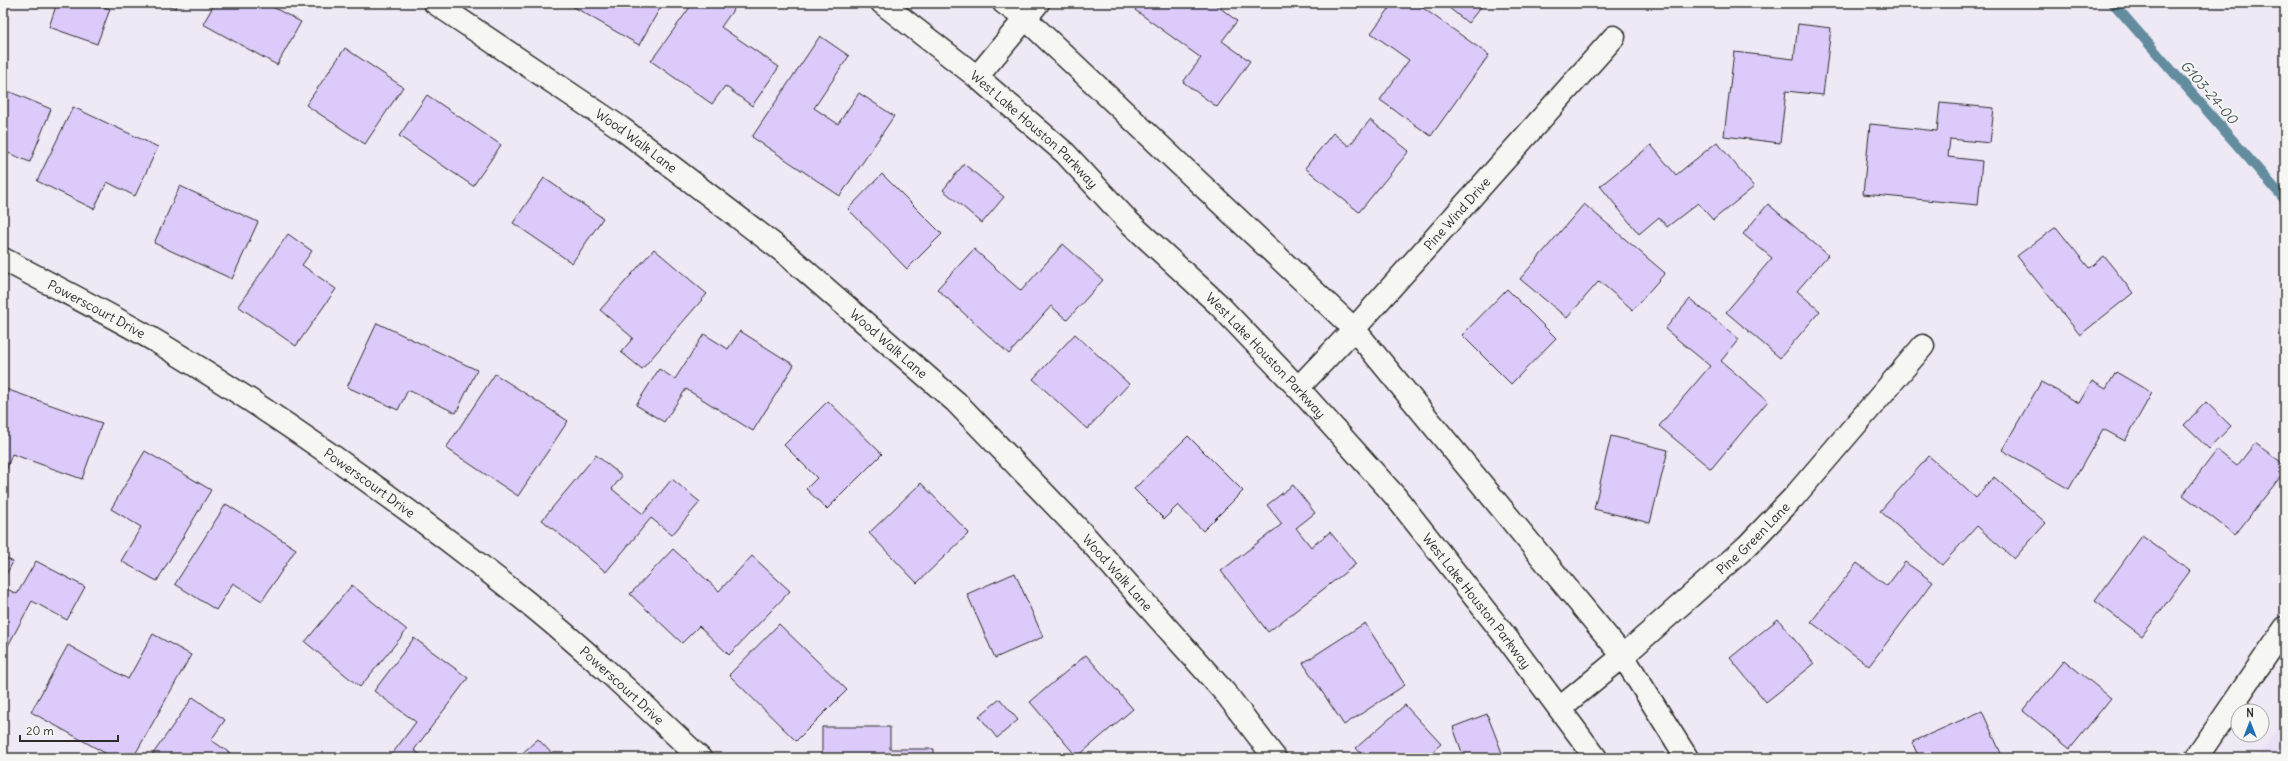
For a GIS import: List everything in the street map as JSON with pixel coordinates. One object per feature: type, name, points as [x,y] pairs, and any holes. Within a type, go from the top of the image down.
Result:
[{"type":"street","name":"Wood Walk Lane","points":[[435,3],[621,128],[785,253],[956,402],[1086,536],[1226,695],[1275,758]]},
{"type":"street","name":"West Lake Houston Parkway","points":[[882,3],[977,77],[1065,153],[1129,222],[1218,304],[1298,388],[1395,496],[1560,708],[1596,758]]},
{"type":"street","points":[[1004,3],[1032,11],[1354,329],[1623,656],[1687,758]]},
{"type":"street","points":[[977,77],[1032,11]]},
{"type":"street","name":"Pine Wind Drive","points":[[1298,388],[1354,329],[1614,37]]},
{"type":"street","name":"Powerscourt Drive","points":[[3,259],[157,342],[233,389],[374,486],[514,592],[627,689],[700,758]]},
{"type":"street","name":"Pine Green Lane","points":[[1560,708],[1623,656],[1747,546],[1793,498],[1922,346]]},
{"type":"street","points":[[2196,758],[2285,628]]},
{"type":"shaded area","points":[[2285,718],[2285,758],[2258,758],[2268,743],[2270,743],[2270,740]]},
{"type":"building","points":[[57,3],[94,3],[110,9],[97,44],[49,27]]},
{"type":"building","points":[[159,3],[178,3],[176,8]]},
{"type":"building","points":[[215,3],[265,3],[301,22],[277,65],[203,24]]},
{"type":"building","points":[[567,3],[663,3],[639,45]]},
{"type":"building","points":[[693,3],[738,3],[721,27],[779,67],[752,106],[725,86],[712,104],[651,61]]},
{"type":"building","points":[[1140,3],[1214,3],[1237,21],[1222,41],[1250,61],[1217,107],[1183,82],[1201,58],[1135,10]]},
{"type":"building","points":[[1380,3],[1416,3],[1489,55],[1431,136],[1380,100],[1409,60],[1371,33],[1389,9]]},
{"type":"building","points":[[1443,3],[1484,3],[1468,23]]},
{"type":"building","points":[[1798,24],[1831,28],[1823,95],[1786,91],[1780,143],[1724,136],[1734,52],[1794,59]]},
{"type":"building","points":[[820,36],[849,56],[814,108],[838,124],[859,93],[894,116],[840,196],[752,137]]},
{"type":"building","points":[[345,48],[403,87],[365,144],[306,105]]},
{"type":"building","points":[[3,89],[51,109],[30,162],[3,151]]},
{"type":"building","points":[[427,95],[501,145],[473,186],[399,136]]},
{"type":"building","points":[[1940,103],[1994,108],[1990,143],[1950,139],[1948,157],[1982,161],[1978,205],[1863,194],[1870,124],[1937,131]]},
{"type":"building","points":[[73,107],[158,147],[135,196],[107,182],[94,209],[37,181]]},
{"type":"building","points":[[1370,120],[1409,151],[1359,212],[1305,168],[1333,133],[1349,146]]},
{"type":"building","points":[[1717,142],[1754,187],[1713,220],[1698,203],[1667,227],[1659,217],[1639,234],[1600,186],[1651,145],[1676,175]]},
{"type":"building","points":[[964,164],[1004,197],[982,223],[943,190]]},
{"type":"building","points":[[882,174],[942,234],[907,269],[848,209]]},
{"type":"building","points":[[544,178],[603,218],[572,263],[513,223]]},
{"type":"building","points":[[180,186],[258,222],[232,279],[154,243]]},
{"type":"building","points":[[1584,204],[1665,273],[1633,310],[1599,281],[1567,318],[1520,279]]},
{"type":"building","points":[[1768,204],[1828,255],[1797,291],[1820,311],[1780,358],[1726,312],[1772,258],[1743,234]]},
{"type":"building","points":[[2056,227],[2089,268],[2104,256],[2133,293],[2080,335],[2017,256]]},
{"type":"building","points":[[288,234],[312,251],[302,265],[336,289],[296,346],[238,306]]},
{"type":"building","points":[[1063,244],[1103,280],[1067,320],[1051,306],[1009,354],[937,289],[974,249],[1021,291]]},
{"type":"building","points":[[654,249],[707,294],[642,369],[621,352],[633,338],[600,310]]},
{"type":"building","points":[[1507,289],[1556,338],[1511,384],[1462,335]]},
{"type":"building","points":[[1690,299],[1739,339],[1721,361],[1768,401],[1711,469],[1659,426],[1710,366],[1665,329]]},
{"type":"building","points":[[377,323],[477,370],[456,413],[408,390],[398,410],[347,387]]},
{"type":"building","points":[[740,331],[794,365],[753,431],[686,389],[664,422],[636,405],[659,369],[675,379],[704,334],[728,349]]},
{"type":"building","points":[[1075,334],[1129,384],[1087,429],[1033,379]]},
{"type":"building","points":[[2116,372],[2152,393],[2125,441],[2103,429],[2069,489],[2002,450],[2041,382],[2079,403],[2092,381],[2106,389]]},
{"type":"building","points":[[495,374],[568,421],[518,496],[446,448]]},
{"type":"building","points":[[3,388],[102,423],[82,479],[12,454],[3,479]]},
{"type":"building","points":[[828,401],[882,454],[827,509],[806,489],[817,478],[784,445]]},
{"type":"building","points":[[2206,402],[2231,426],[2209,449],[2184,425]]},
{"type":"building","points":[[1188,436],[1243,491],[1203,531],[1178,505],[1164,519],[1134,489]]},
{"type":"building","points":[[1611,436],[1668,450],[1650,523],[1594,509]]},
{"type":"building","points":[[2255,443],[2285,465],[2285,471],[2235,535],[2183,495],[2217,450],[2237,466]]},
{"type":"building","points":[[145,451],[211,490],[157,581],[121,561],[141,527],[111,509]]},
{"type":"building","points":[[596,455],[622,476],[612,489],[643,514],[672,479],[700,502],[672,535],[651,518],[606,572],[542,520]]},
{"type":"building","points":[[1929,456],[1976,498],[1994,477],[2046,523],[2014,559],[1977,526],[1942,565],[1880,511]]},
{"type":"building","points":[[921,483],[969,533],[917,583],[869,533]]},
{"type":"building","points":[[1293,485],[1315,513],[1296,528],[1311,547],[1330,532],[1356,564],[1268,632],[1221,571],[1282,524],[1267,505]]},
{"type":"building","points":[[226,504],[296,549],[262,601],[233,583],[216,610],[175,584]]},
{"type":"building","points":[[2142,536],[2190,571],[2142,636],[2095,601]]},
{"type":"building","points":[[673,549],[719,591],[752,556],[790,591],[729,655],[699,626],[682,643],[630,594]]},
{"type":"building","points":[[3,556],[13,562],[3,580]]},
{"type":"building","points":[[36,561],[85,587],[67,620],[32,601],[3,655],[3,587],[17,594]]},
{"type":"building","points":[[1905,562],[1933,582],[1869,666],[1811,622],[1857,563],[1887,586]]},
{"type":"building","points":[[1015,573],[1043,637],[995,658],[967,594]]},
{"type":"building","points":[[352,585],[407,630],[360,687],[305,642]]},
{"type":"building","points":[[1778,619],[1814,664],[1766,702],[1730,658]]},
{"type":"building","points":[[1365,623],[1405,685],[1344,725],[1303,663]]},
{"type":"building","points":[[779,624],[847,690],[796,741],[729,675]]},
{"type":"building","points":[[153,634],[191,655],[133,758],[114,758],[31,712],[68,645],[128,679]]},
{"type":"building","points":[[414,638],[468,678],[414,750],[425,758],[389,758],[416,722],[374,691]]},
{"type":"building","points":[[1086,655],[1133,709],[1077,757],[1030,702]]},
{"type":"building","points":[[2064,660],[2111,698],[2070,749],[2023,711]]},
{"type":"building","points":[[193,697],[225,720],[211,740],[233,755],[231,758],[150,758]]},
{"type":"building","points":[[1000,699],[1018,720],[997,738],[979,716]]},
{"type":"building","points":[[1405,705],[1441,744],[1425,758],[1365,758],[1356,748]]},
{"type":"building","points":[[1982,711],[2003,758],[1919,758],[1912,742]]},
{"type":"building","points":[[1487,714],[1504,758],[1464,758],[1453,727]]},
{"type":"building","points":[[822,727],[890,727],[890,749],[934,749],[934,758],[822,758]]},
{"type":"building","points":[[538,739],[556,758],[517,758]]},
{"type":"building","points":[[1159,752],[1165,758],[1153,758]]},
{"type":"waterway","name":"G103-24-00","points":[[2113,3],[2285,200]]}]
